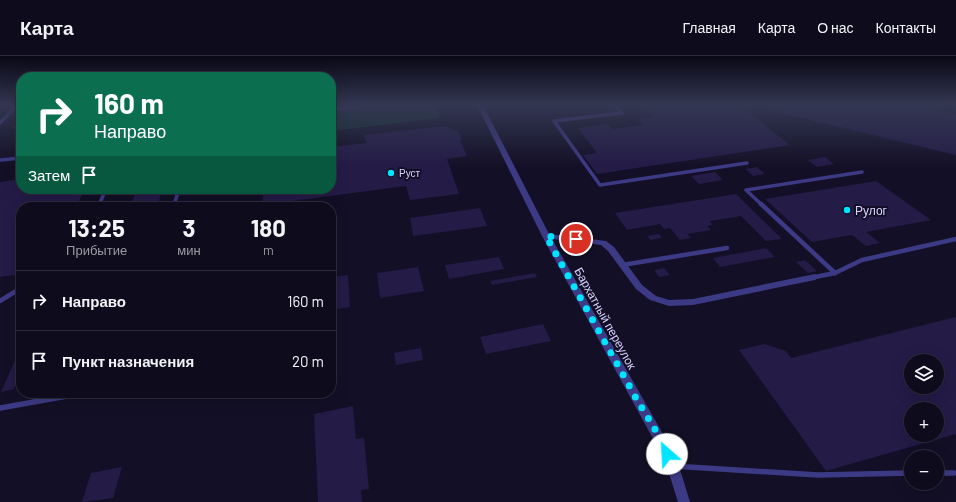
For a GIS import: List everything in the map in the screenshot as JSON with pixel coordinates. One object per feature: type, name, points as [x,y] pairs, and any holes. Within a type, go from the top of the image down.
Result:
[{"type":"street","name":"Бархатный переулок","points":[[490,126],[546,236],[636,398],[656,431],[673,466],[681,487],[684,502]]},
{"type":"street","points":[[546,236],[603,243],[611,249],[639,287],[653,298],[669,303],[693,302],[815,277]]},
{"type":"lane","points":[[558,126],[600,184],[747,163]]},
{"type":"lane","points":[[0,160],[16,158]]},
{"type":"lane","points":[[835,273],[746,190],[862,172]]},
{"type":"lane","points":[[815,277],[835,273],[862,260],[956,239]]},
{"type":"lane","points":[[622,264],[727,248]]},
{"type":"lane","points":[[0,301],[16,291]]},
{"type":"lane","points":[[0,408],[56,398]]},
{"type":"lane","points":[[673,466],[818,475],[904,474]]},
{"type":"lane","points":[[944,473],[954,473]]},
{"type":"green space","points":[[336,126],[374,126],[336,130]]},
{"type":"building","points":[[609,126],[612,129],[637,126],[766,126],[790,145],[597,174],[583,155],[597,153],[578,128]]},
{"type":"building","points":[[834,126],[956,126],[956,155]]},
{"type":"building","name":"Руст","points":[[436,127],[446,127],[455,130],[462,139],[460,140],[467,156],[447,159],[459,194],[410,200],[406,186],[285,202],[262,202],[263,194],[336,194],[336,146],[366,143],[364,135]]},
{"type":"building","points":[[825,157],[834,164],[817,167],[808,160]]},
{"type":"building","points":[[757,167],[765,174],[753,176],[745,169]]},
{"type":"building","points":[[715,172],[723,180],[699,184],[691,176]]},
{"type":"building","points":[[16,180],[16,194],[82,194],[78,202],[16,202],[16,275],[0,277],[0,182]]},
{"type":"building","name":"Рулог","points":[[876,181],[931,220],[866,232],[880,243],[866,246],[852,235],[812,242],[765,199]]},
{"type":"building","points":[[135,194],[161,194],[159,202],[132,202]]},
{"type":"building","points":[[736,194],[782,239],[766,241],[741,216],[710,221],[713,225],[707,226],[711,230],[687,234],[691,238],[680,240],[670,228],[664,229],[660,224],[627,230],[615,213]]},
{"type":"building","points":[[480,208],[487,226],[413,236],[410,218]]},
{"type":"building","points":[[659,234],[662,238],[650,240],[647,236]]},
{"type":"building","points":[[766,248],[775,257],[720,267],[713,258]]},
{"type":"building","points":[[499,257],[504,269],[449,279],[445,265]]},
{"type":"building","points":[[805,260],[817,271],[808,273],[796,262]]},
{"type":"building","points":[[418,267],[424,291],[380,298],[377,273]]},
{"type":"building","points":[[664,268],[670,275],[659,277],[654,270]]},
{"type":"building","points":[[535,273],[537,277],[492,285],[490,281]]},
{"type":"building","points":[[348,275],[350,307],[336,309],[336,276]]},
{"type":"building","points":[[956,317],[956,434],[944,437],[944,402],[904,402],[904,442],[928,442],[826,471],[739,350],[764,344],[786,351],[791,358]]},
{"type":"building","points":[[543,324],[551,341],[486,354],[480,337]]},
{"type":"building","points":[[421,348],[423,360],[396,365],[394,353]]},
{"type":"building","points":[[16,358],[16,385],[14,389],[1,392]]},
{"type":"building","points":[[353,406],[356,439],[364,438],[369,489],[361,490],[362,502],[318,502],[314,414]]},
{"type":"building","points":[[122,467],[113,498],[82,502],[91,473]]},
{"type":"place","name":"Руст","points":[[391,173]]},
{"type":"place","name":"Рулог","points":[[847,210]]},
{"type":"route","points":[[576,239],[546,236],[636,398],[656,431],[667,454]]}]
